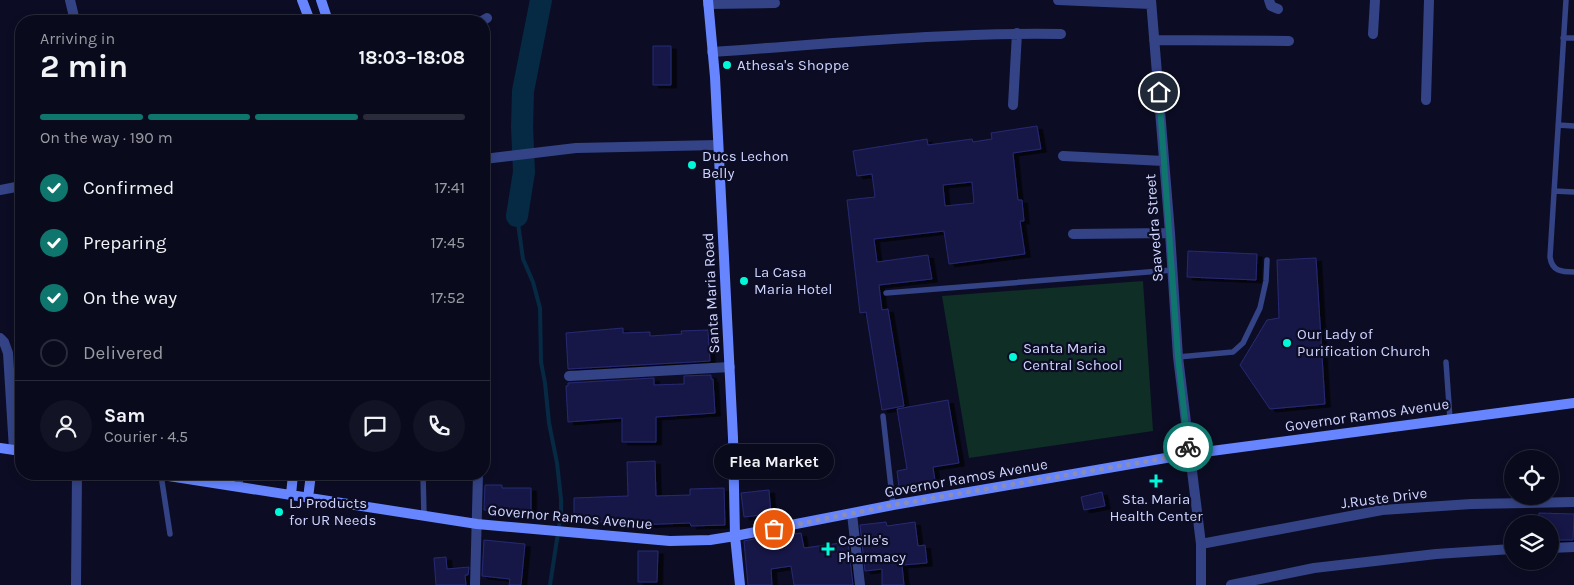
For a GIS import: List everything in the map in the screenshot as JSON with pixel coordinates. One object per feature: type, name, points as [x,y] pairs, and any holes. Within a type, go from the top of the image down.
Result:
[{"type":"main road","points":[[302,0],[308,15]]},
{"type":"main road","points":[[321,0],[326,15]]},
{"type":"main road","name":"Santa Maria Road","points":[[708,2],[730,367],[735,536],[740,585]]},
{"type":"main road","name":"Governor Ramos Avenue","points":[[199,480],[477,524],[670,541],[710,540],[893,505],[1189,454],[1574,404]]},
{"type":"main road","points":[[0,448],[15,450]]},
{"type":"main road","points":[[291,494],[292,480]]},
{"type":"main road","points":[[308,498],[310,480]]},
{"type":"street","points":[[70,0],[74,15]]},
{"type":"street","points":[[1058,0],[1151,2]]},
{"type":"street","points":[[1269,0],[1271,6],[1278,9]]},
{"type":"street","points":[[1373,34],[1375,0]]},
{"type":"street","points":[[1426,100],[1429,0]]},
{"type":"street","points":[[708,2],[775,3]]},
{"type":"street","name":"Saavedra Street","points":[[1151,2],[1178,357],[1201,544],[1200,585]]},
{"type":"street","points":[[1013,105],[1017,33]]},
{"type":"street","points":[[712,52],[929,35],[1062,34]]},
{"type":"street","points":[[1154,40],[1289,41]]},
{"type":"street","points":[[490,158],[576,148],[718,145]]},
{"type":"street","points":[[1063,156],[1164,161]]},
{"type":"street","points":[[0,190],[15,187]]},
{"type":"street","points":[[1074,234],[1170,233]]},
{"type":"street","points":[[0,338],[4,342],[8,353],[15,421]]},
{"type":"street","points":[[569,376],[730,367]]},
{"type":"street","points":[[76,585],[77,480]]},
{"type":"street","points":[[475,585],[478,480]]},
{"type":"street","name":"J.Ruste Drive","points":[[1201,544],[1382,510],[1471,504],[1574,502]]},
{"type":"street","points":[[852,514],[860,585]]},
{"type":"street","points":[[1559,548],[1574,547]]},
{"type":"street","points":[[1230,585],[1314,568],[1436,554],[1504,550]]},
{"type":"lane","points":[[1566,0],[1551,262],[1558,271],[1574,272]]},
{"type":"lane","points":[[1563,38],[1574,38]]},
{"type":"lane","points":[[1558,125],[1574,126]]},
{"type":"lane","points":[[1554,191],[1574,192]]},
{"type":"lane","points":[[1178,357],[1234,352],[1243,343],[1260,308],[1266,281],[1266,260]]},
{"type":"lane","points":[[886,293],[1172,270]]},
{"type":"lane","points":[[1446,362],[1450,419]]},
{"type":"lane","points":[[882,416],[893,505]]},
{"type":"lane","points":[[160,480],[170,534]]},
{"type":"lane","points":[[239,486],[240,480]]},
{"type":"lane","points":[[424,480],[424,516]]},
{"type":"green space","points":[[1143,281],[1153,431],[969,458],[942,296]]},
{"type":"building","points":[[653,46],[671,46],[671,85],[653,85]]},
{"type":"building","points":[[1037,126],[1041,149],[1013,153],[1018,200],[1022,200],[1024,221],[1020,221],[1025,254],[949,264],[944,231],[874,239],[877,262],[928,255],[932,279],[879,285],[882,310],[888,309],[904,406],[882,410],[866,312],[860,313],[847,200],[875,197],[872,174],[857,176],[853,151],[927,139],[928,145],[972,139],[973,142],[992,139],[991,133]],"holes":[[[972,182],[974,203],[945,206],[943,185]]]},
{"type":"building","points":[[1188,251],[1257,254],[1256,280],[1187,277]]},
{"type":"building","name":"Our Lady of Purification Church","points":[[1316,258],[1325,404],[1270,409],[1240,365],[1267,320],[1279,318],[1277,260]]},
{"type":"building","points":[[623,328],[623,333],[650,332],[650,336],[682,334],[681,331],[708,330],[710,361],[568,369],[566,333]]},
{"type":"building","points":[[711,375],[711,379],[713,379],[715,413],[656,417],[656,442],[622,442],[622,418],[568,422],[566,386],[568,386],[568,383],[654,378],[654,385],[684,384],[684,376]]},
{"type":"building","points":[[948,400],[959,463],[933,467],[935,481],[899,487],[897,471],[907,469],[897,409]]},
{"type":"building","points":[[655,461],[656,496],[690,495],[690,489],[724,488],[725,525],[691,526],[690,523],[633,525],[632,521],[599,522],[599,518],[574,519],[574,498],[628,496],[627,462]]},
{"type":"building","points":[[485,485],[502,485],[502,488],[531,488],[531,516],[508,516],[508,510],[484,510]]},
{"type":"building","points":[[769,490],[771,514],[744,517],[741,493]]},
{"type":"building","points":[[1102,492],[1105,506],[1084,510],[1081,497]]},
{"type":"building","points":[[1539,513],[1574,514],[1573,540],[1559,540],[1559,515],[1539,515]]},
{"type":"building","points":[[886,522],[887,526],[915,522],[918,546],[925,545],[927,563],[902,565],[904,585],[882,585],[882,569],[865,571],[860,525]]},
{"type":"building","points":[[801,533],[804,548],[848,542],[853,585],[794,585],[791,566],[771,569],[772,585],[748,585],[744,541],[779,534],[779,536]]},
{"type":"building","points":[[484,540],[525,544],[521,585],[509,585],[510,579],[482,576]]},
{"type":"building","points":[[638,551],[658,551],[657,582],[638,582]]},
{"type":"building","points":[[446,557],[447,569],[469,567],[468,575],[465,575],[466,585],[436,585],[434,558]]},
{"type":"waterway","points":[[517,216],[524,172],[523,91],[541,0]]},
{"type":"waterway","points":[[517,216],[523,259],[533,282],[540,308],[541,362],[561,499],[561,513],[550,585]]},
{"type":"way so far","points":[[774,529],[893,505],[1189,454],[1188,447]]},
{"type":"place","name":"Athesa's Shoppe","points":[[727,65]]},
{"type":"place","name":"Ducs Lechon Belly","points":[[692,165]]},
{"type":"place","name":"La Casa Maria Hotel","points":[[744,281]]},
{"type":"place","name":"Our Lady of Purification Church","points":[[1287,343]]},
{"type":"place","name":"Santa Maria Central School","points":[[1013,357]]},
{"type":"place","name":"Sta. Maria Health Center","points":[[1156,481]]},
{"type":"place","name":"LJ Products for UR Needs","points":[[279,512]]},
{"type":"place","name":"Flea Market","points":[[774,529]]},
{"type":"place","name":"Cecile's Pharmacy","points":[[828,549]]},
{"type":"route","points":[[1159,92],[1178,357],[1188,447]]}]
